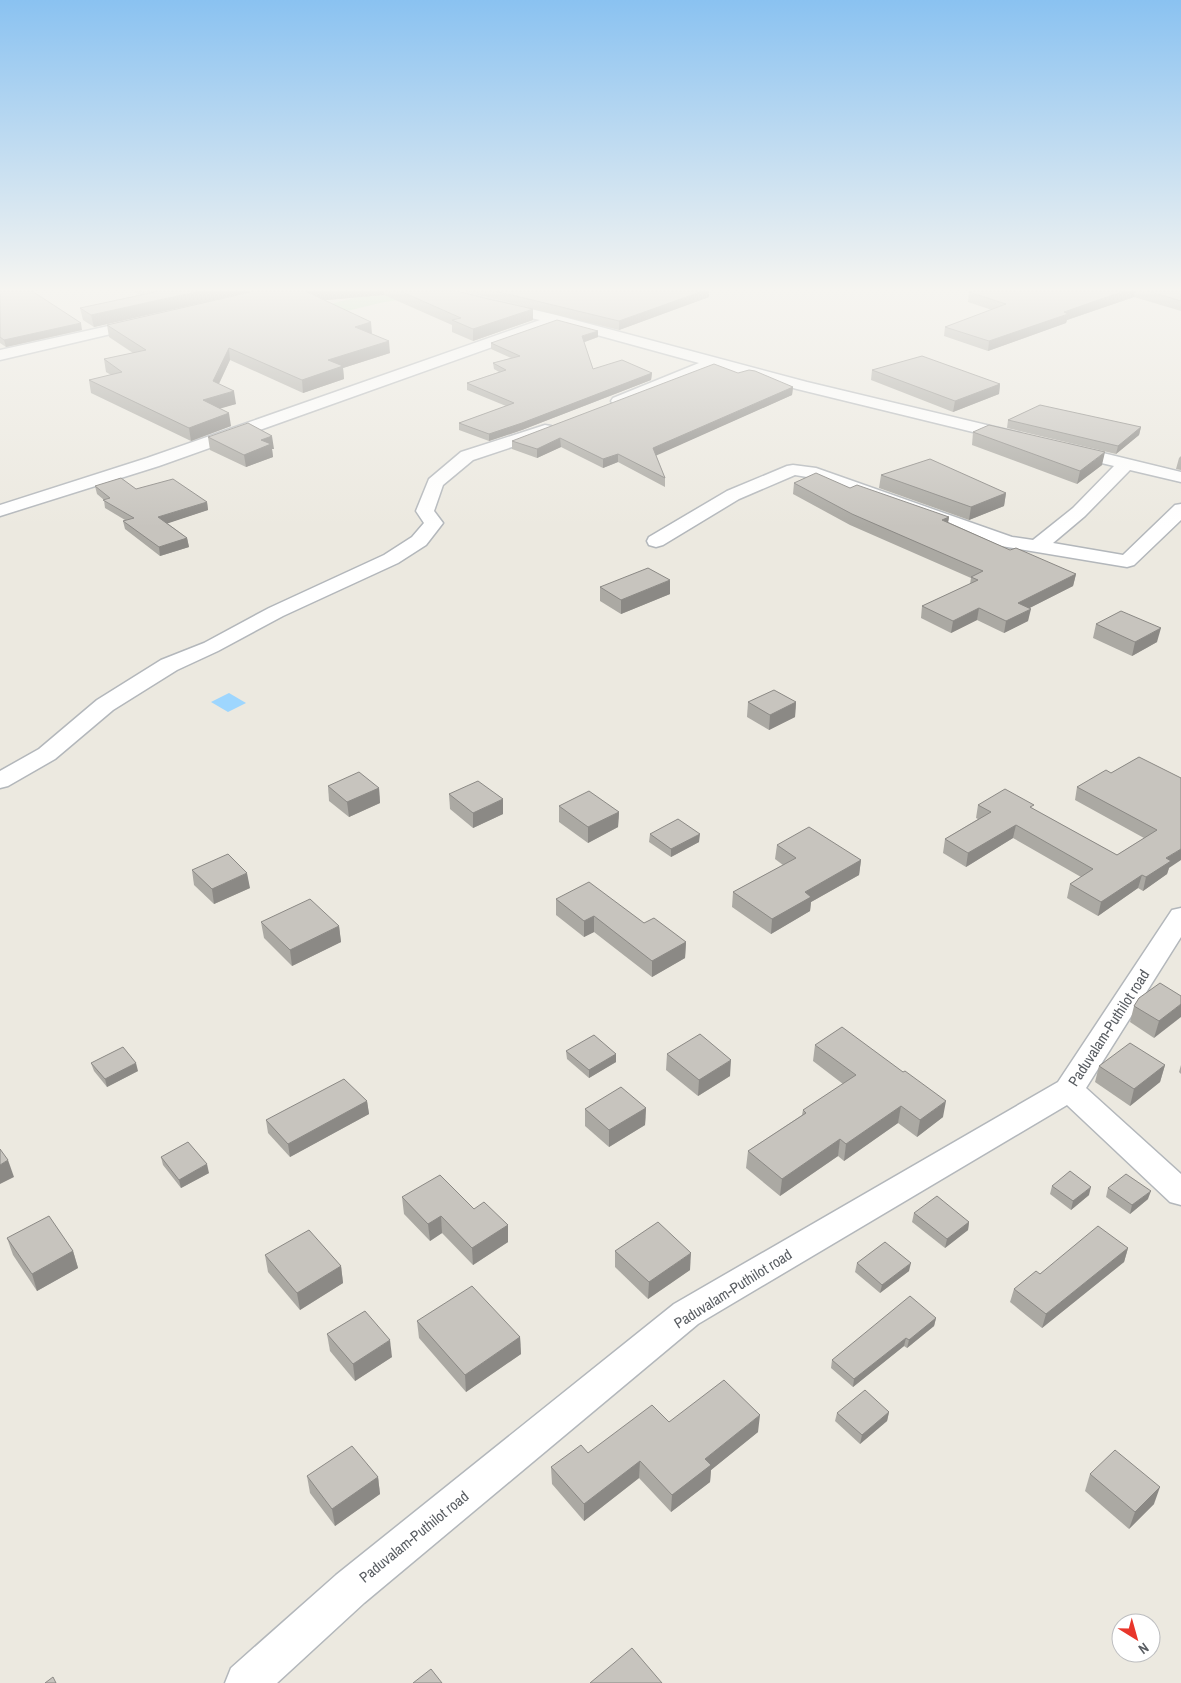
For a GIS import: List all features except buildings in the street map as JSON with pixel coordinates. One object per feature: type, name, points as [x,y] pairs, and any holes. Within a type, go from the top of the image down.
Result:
[{"type":"street","points":[[0,511],[162,459],[414,370]]},
{"type":"street","points":[[606,406],[695,370]]},
{"type":"street","points":[[742,370],[1031,441]]},
{"type":"street","points":[[0,781],[47,754],[105,705],[169,665],[211,646],[276,612],[392,559],[420,541],[434,523],[425,511],[435,483],[467,456],[563,423]]},
{"type":"street","points":[[1057,447],[1181,477]]},
{"type":"street","points":[[1037,547],[1079,512],[1098,490],[1126,464]]},
{"type":"street","points":[[656,541],[733,496],[793,470],[810,472],[1008,542],[1127,561],[1181,509]]},
{"type":"street","name":"Paduvalam-Puthilot road","points":[[246,1683],[350,1589],[686,1314],[1069,1090],[1181,916]]},
{"type":"street","points":[[1069,1090],[1181,1193]]},
{"type":"water","points":[[229,693],[246,703],[228,712],[211,702]]}]
